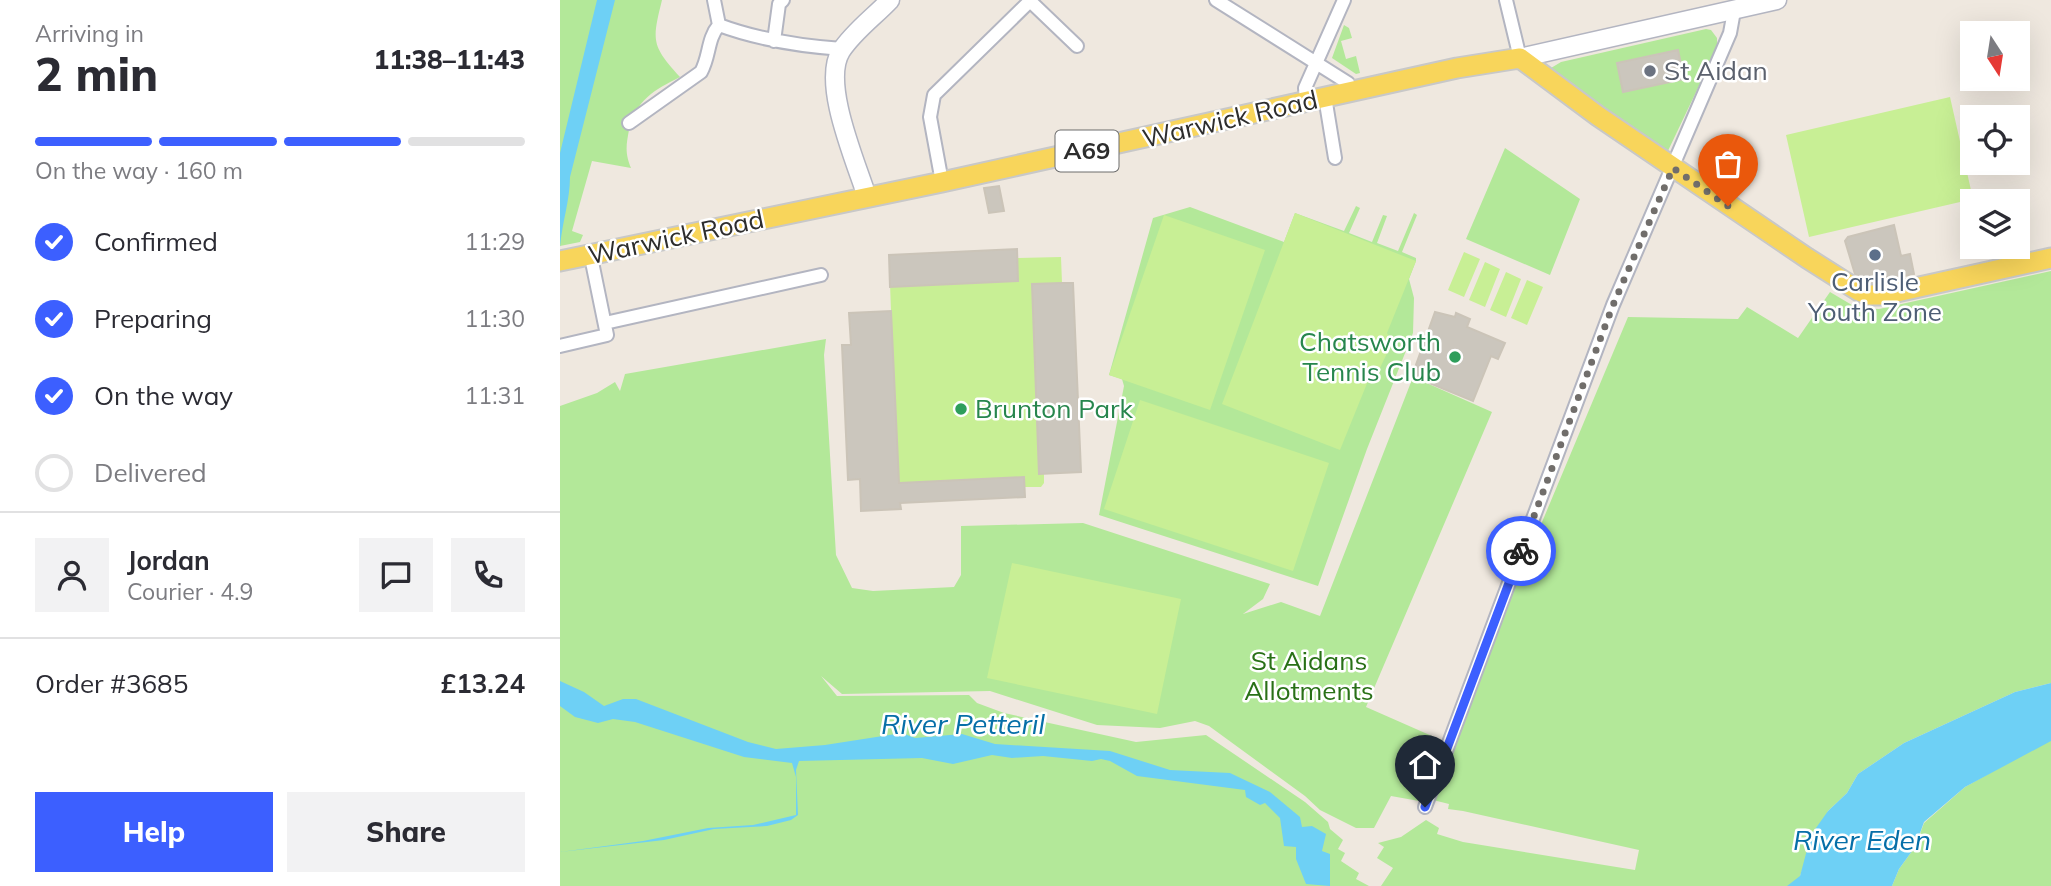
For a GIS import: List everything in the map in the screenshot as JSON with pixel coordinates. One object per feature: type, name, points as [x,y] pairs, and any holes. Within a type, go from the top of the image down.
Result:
[{"type":"main road","name":"Warwick Road","points":[[560,261],[591,257],[942,183],[1352,91],[1520,58]]},
{"type":"main road","points":[[1520,58],[1673,168],[1821,267],[1869,295],[1883,295],[2051,258]]},
{"type":"street","points":[[629,122],[701,72],[711,37],[719,25],[714,0]]},
{"type":"street","points":[[774,41],[779,5],[783,0]]},
{"type":"street","points":[[867,197],[835,87],[834,66],[842,49],[890,0]]},
{"type":"street","points":[[1216,0],[1348,83],[1352,91]]},
{"type":"street","points":[[1335,158],[1316,99],[1304,93],[1344,0]]},
{"type":"street","points":[[1506,0],[1520,58]]},
{"type":"street","name":"Warwick Road","points":[[1520,58],[1734,11],[1751,3],[1777,0]]},
{"type":"street","points":[[942,183],[930,117],[930,105],[934,95],[1030,1],[1077,46]]},
{"type":"street","points":[[1425,807],[1613,305],[1730,33],[1734,11]]},
{"type":"street","points":[[719,25],[749,36],[774,41],[842,49]]},
{"type":"street","points":[[560,346],[607,335],[591,257]]},
{"type":"street","points":[[605,323],[821,275]]},
{"type":"green space","points":[[560,0],[662,0],[656,42],[680,77],[647,97],[636,111],[627,145],[631,168],[592,161],[572,231],[583,235],[580,242],[560,246]]},
{"type":"green space","points":[[1344,25],[1349,28],[1352,38],[1341,41],[1346,59],[1356,56],[1360,73],[1356,74],[1332,58]]},
{"type":"green space","points":[[1711,30],[1717,38],[1717,48],[1666,155],[1550,72],[1551,68],[1561,62]]},
{"type":"green space","points":[[1950,97],[1960,141],[1960,175],[1968,175],[1971,189],[1960,189],[1960,202],[1809,237],[1786,135]]},
{"type":"green space","points":[[1505,148],[1580,199],[1550,275],[1466,239]]},
{"type":"green space","points":[[1356,206],[1360,208],[1349,233],[1372,242],[1383,215],[1387,216],[1377,243],[1398,251],[1414,213],[1417,215],[1402,252],[1416,258],[1409,279],[1414,298],[1413,333],[1367,449],[1318,586],[1099,515],[1124,386],[1122,379],[1109,375],[1153,218],[1190,207],[1284,242],[1295,213],[1344,231]]},
{"type":"green space","points":[[1295,213],[1416,261],[1387,333],[1392,343],[1378,372],[1370,376],[1340,450],[1222,404]]},
{"type":"green space","points":[[1164,215],[1265,250],[1210,410],[1109,375]]},
{"type":"green space","name":"Brunton Park","points":[[1017,249],[1018,258],[1061,257],[1062,283],[1073,283],[1081,472],[1044,473],[1041,487],[1024,487],[1025,497],[901,503],[901,509],[861,511],[860,480],[848,480],[842,345],[851,344],[849,313],[891,311],[889,255]]},
{"type":"green space","points":[[1464,252],[1480,259],[1464,297],[1448,290]]},
{"type":"green space","points":[[1485,262],[1500,269],[1485,307],[1469,300]]},
{"type":"green space","points":[[2051,271],[2051,683],[2015,692],[1904,743],[1858,774],[1847,793],[1828,811],[1800,876],[1802,886],[1381,886],[1393,868],[1377,858],[1384,847],[1378,843],[1401,837],[1426,820],[1439,828],[1437,834],[1463,842],[1635,870],[1639,850],[1448,809],[1449,804],[1433,800],[1506,608],[1628,317],[1738,319],[1747,307],[1798,338],[1830,292],[1857,308],[1879,309]]},
{"type":"green space","points":[[1506,272],[1521,279],[1506,317],[1490,310]]},
{"type":"green space","points":[[1527,280],[1543,287],[1527,325],[1511,318]]},
{"type":"green space","name":"St Aidans Allotments","points":[[826,339],[824,355],[836,555],[852,588],[873,591],[954,587],[961,575],[961,526],[1083,523],[1270,584],[1263,599],[1243,614],[1281,602],[1320,616],[1413,377],[1492,412],[1366,707],[1441,740],[1419,801],[1391,796],[1374,828],[1356,828],[1320,810],[1305,796],[1209,726],[1195,721],[1160,728],[1097,725],[990,691],[842,694],[821,676],[837,696],[969,695],[977,703],[1004,713],[1136,742],[1206,735],[1305,802],[1328,822],[1330,829],[1343,840],[1338,849],[1345,853],[1341,861],[1359,873],[1356,879],[1369,886],[560,886],[560,406],[597,393],[615,382],[620,391],[625,374]]},
{"type":"green space","points":[[1140,400],[1329,463],[1293,571],[1104,509]]},
{"type":"green space","points":[[1012,563],[1181,599],[1157,714],[987,678]]},
{"type":"green space","points":[[2051,741],[2051,886],[1892,886],[1899,869],[1915,847],[1924,823],[1965,787]]},
{"type":"water","points":[[597,0],[615,0],[570,177],[560,247],[560,153]]},
{"type":"water","points":[[560,681],[584,692],[604,706],[623,699],[636,699],[748,742],[776,749],[825,745],[902,733],[915,738],[962,734],[995,744],[1110,751],[1170,770],[1230,773],[1270,792],[1300,817],[1302,827],[1312,826],[1326,834],[1322,851],[1330,854],[1330,886],[1306,884],[1296,859],[1296,847],[1284,846],[1280,818],[1265,803],[1260,805],[1246,797],[1245,790],[1137,776],[1101,759],[1092,761],[1043,756],[1012,758],[992,755],[953,764],[922,758],[799,761],[796,770],[798,815],[791,820],[767,826],[714,829],[664,840],[560,852],[643,841],[708,828],[753,825],[796,815],[796,777],[792,763],[744,757],[635,722],[613,719],[598,723],[575,717],[560,706]]},
{"type":"water","name":"River Eden","points":[[2051,683],[2051,741],[1965,787],[1924,822],[1915,847],[1899,869],[1892,886],[1787,886],[1800,876],[1811,835],[1828,811],[1847,793],[1858,774],[1904,743],[2015,692]]},
{"type":"building","name":"St Aidan","points":[[1678,50],[1684,79],[1623,92],[1617,63]]},
{"type":"building","points":[[999,186],[1004,211],[989,213],[984,188]]},
{"type":"building","name":"Carlisle Youth Zone","points":[[1894,225],[1901,256],[1910,254],[1914,274],[1871,283],[1855,274],[1845,241],[1848,237]]},
{"type":"building","points":[[1017,249],[1018,281],[890,287],[889,255]]},
{"type":"building","points":[[1073,283],[1081,472],[1039,474],[1032,284]]},
{"type":"building","points":[[891,311],[899,483],[1024,477],[1025,497],[900,503],[901,509],[861,511],[860,479],[848,480],[842,345],[851,345],[849,313]]},
{"type":"building","name":"Chatsworth Tennis Club","points":[[1435,312],[1455,317],[1456,313],[1470,319],[1467,327],[1505,343],[1498,359],[1491,356],[1473,401],[1412,376]]},
{"type":"way so far","points":[[1521,551],[1613,305],[1673,168],[1728,206]]},
{"type":"place","name":"St Aidan","points":[[1650,71]]},
{"type":"place","name":"Carlisle Youth Zone","points":[[1875,255]]},
{"type":"place","name":"Chatsworth Tennis Club","points":[[1455,357]]},
{"type":"place","name":"Brunton Park","points":[[961,409]]},
{"type":"route","points":[[1425,807],[1521,551]]},
{"type":"water label","name":"River Petteril","points":[[963,724]]}]
